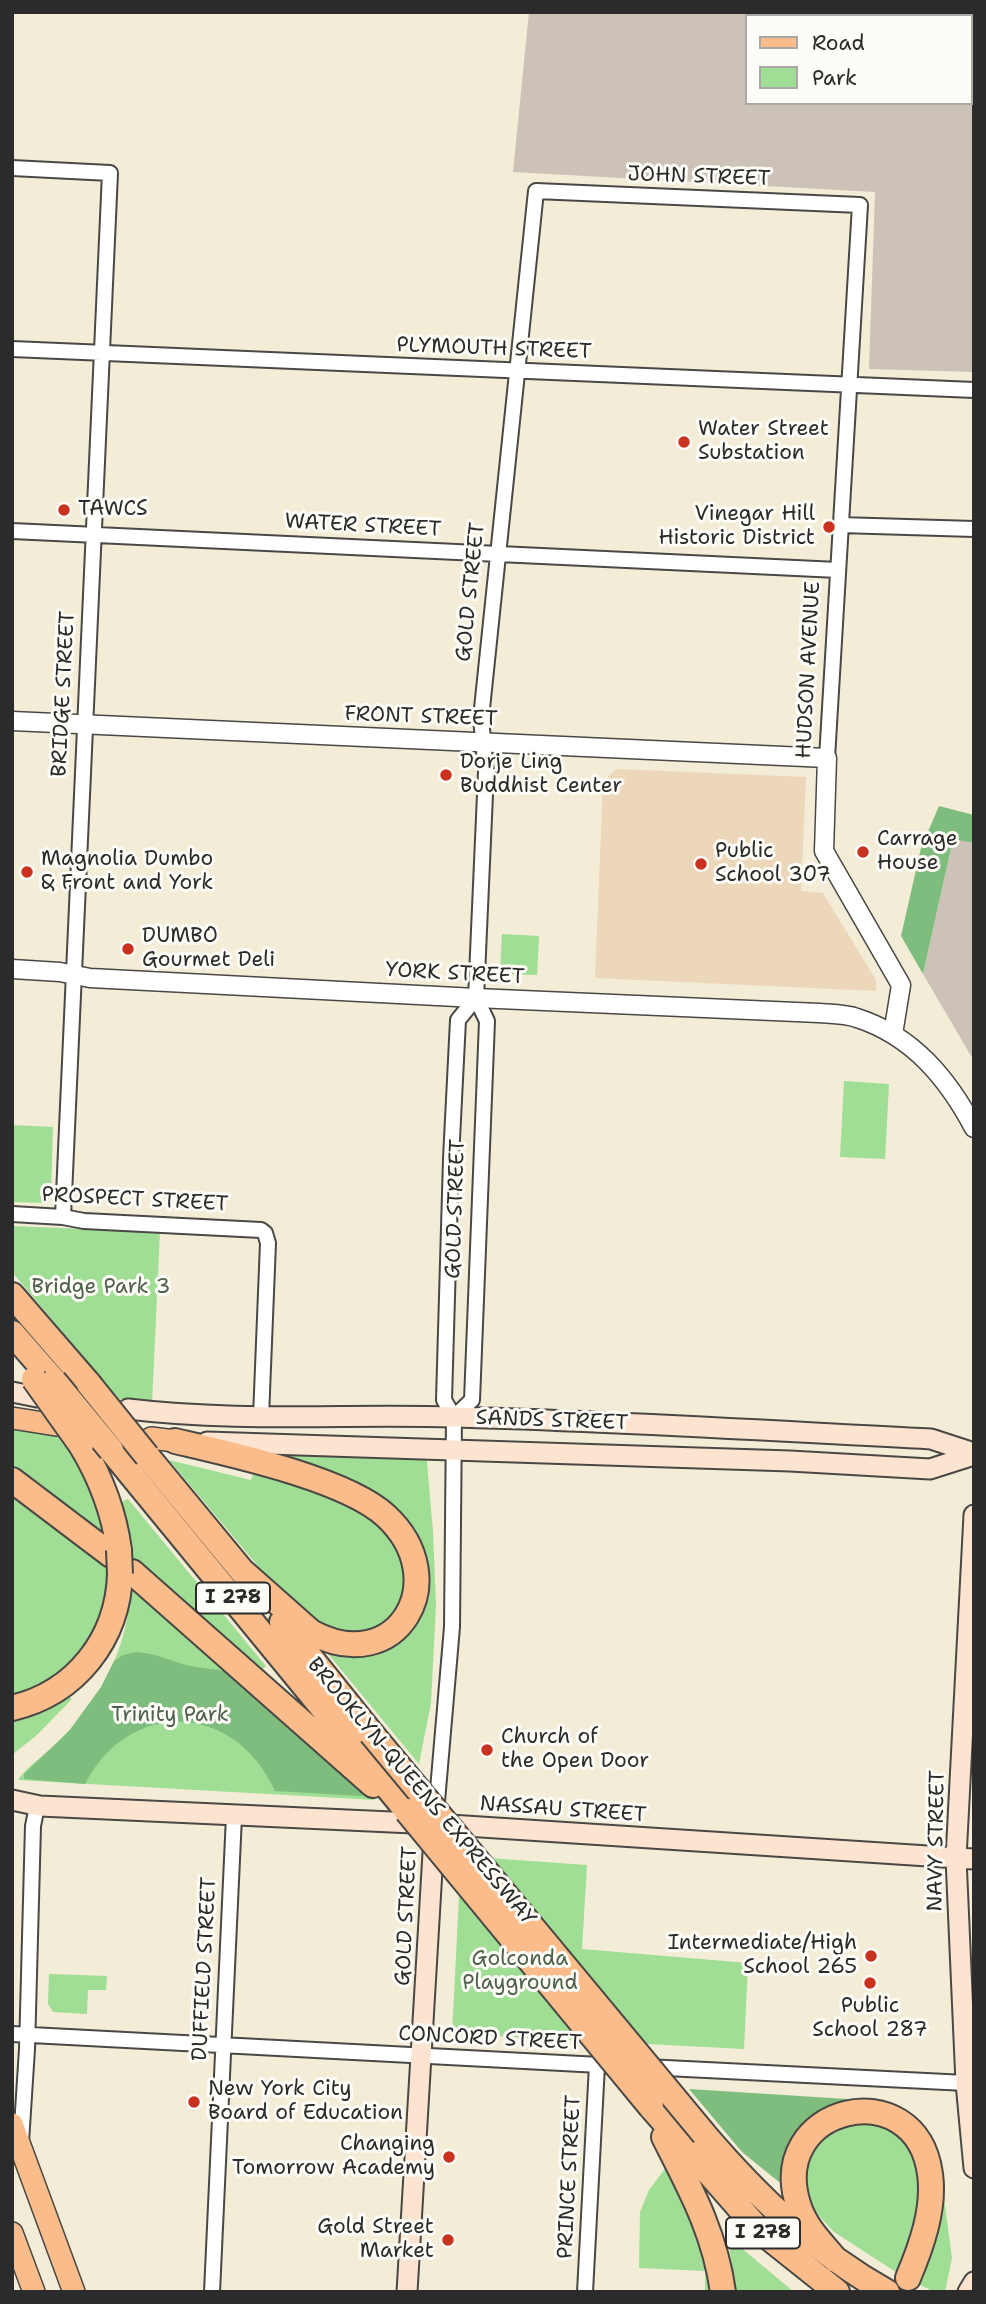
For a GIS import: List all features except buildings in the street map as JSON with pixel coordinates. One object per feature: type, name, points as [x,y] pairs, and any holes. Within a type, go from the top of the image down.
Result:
[{"type":"highway","name":"BROOKLYN-QUEENS EXPRESSWAY","points":[[12,1294],[89,1384],[158,1445],[356,1746],[651,2107],[689,2147],[836,2260],[883,2290]]},
{"type":"highway","name":"BROOKLYN-QUEENS EXPRESSWAY","points":[[12,1333],[42,1386],[111,1450],[758,2229],[837,2292]]},
{"type":"highway","points":[[12,1350],[42,1386],[91,1461],[108,1501],[120,1563],[118,1597],[112,1622],[91,1659],[82,1670],[53,1692],[12,1708]]},
{"type":"highway","points":[[158,1445],[299,1474],[372,1504],[404,1538],[415,1561],[417,1586],[411,1608],[397,1627],[376,1641],[347,1645],[323,1639],[311,1632],[241,1570]]},
{"type":"highway","points":[[12,1480],[356,1746]]},
{"type":"highway","points":[[836,2260],[809,2228],[799,2208],[794,2173],[797,2158],[811,2134],[834,2116],[868,2111],[882,2114],[896,2120],[917,2140],[923,2149],[930,2173],[931,2186],[925,2229],[908,2278]]},
{"type":"highway","points":[[689,2147],[696,2197],[710,2234],[723,2292]]},
{"type":"main road","points":[[12,1392],[42,1386]]},
{"type":"main road","name":"SANDS STREET","points":[[128,1409],[175,1414],[261,1417],[454,1417],[651,1424],[931,1439],[974,1454]]},
{"type":"main road","points":[[12,1418],[57,1425]]},
{"type":"main road","name":"SANDS STREET","points":[[158,1445],[454,1450],[790,1461],[930,1469],[974,1454]]},
{"type":"main road","name":"NAVY STREET","points":[[974,1515],[965,1859],[966,2083],[974,2168]]},
{"type":"main road","name":"NASSAU STREET","points":[[12,1800],[40,1806],[435,1824],[965,1859]]},
{"type":"main road","name":"GOLD STREET","points":[[407,2292],[435,1824]]},
{"type":"main road","points":[[12,2124],[74,2292]]},
{"type":"main road","points":[[12,2232],[24,2277]]},
{"type":"main road","points":[[968,2292],[974,2282]]},
{"type":"street","name":"BRIDGE STREET","points":[[12,168],[110,173],[63,1217]]},
{"type":"street","name":"JOHN STREET","points":[[536,191],[860,205]]},
{"type":"street","name":"GOLD STREET","points":[[454,1417],[472,1400],[487,1021],[476,998],[486,772],[481,718],[536,191]]},
{"type":"street","name":"HUDSON AVENUE","points":[[860,205],[827,758],[824,850],[901,985],[893,1034]]},
{"type":"street","name":"PLYMOUTH STREET","points":[[12,349],[974,390]]},
{"type":"street","points":[[840,526],[974,529]]},
{"type":"street","name":"WATER STREET","points":[[12,531],[838,570]]},
{"type":"street","name":"FRONT STREET","points":[[12,721],[827,758]]},
{"type":"street","name":"YORK STREET","points":[[12,969],[104,979],[819,1013],[856,1017],[893,1034]]},
{"type":"street","name":"GOLD STREET","points":[[435,1824],[452,1627],[454,1417],[444,1400],[451,1159],[458,1020],[476,998]]},
{"type":"street","points":[[893,1034],[920,1054],[941,1076],[957,1097],[974,1128]]},
{"type":"street","name":"PROSPECT STREET","points":[[12,1214],[84,1221],[255,1228],[264,1233],[268,1243],[261,1417]]},
{"type":"street","points":[[20,2146],[28,2034],[33,1826],[36,1811],[40,1806]]},
{"type":"street","name":"DUFFIELD STREET","points":[[212,2292],[234,1816]]},
{"type":"street","name":"CONCORD STREET","points":[[12,2034],[966,2083]]},
{"type":"street","name":"PRINCE STREET","points":[[585,2292],[597,2065]]},
{"type":"shaded area","points":[[529,12],[974,12],[974,372],[869,369],[875,192],[513,172]]},
{"type":"shaded area","name":"Public School 307","points":[[617,769],[806,777],[801,891],[823,893],[876,980],[876,991],[595,978],[603,781]]},
{"type":"shaded area","points":[[953,838],[974,843],[974,1061],[923,974]]},
{"type":"green space","points":[[939,806],[974,815],[974,843],[953,839],[923,974],[901,936],[921,848]]},
{"type":"green space","points":[[502,934],[539,936],[537,975],[500,974]]},
{"type":"green space","points":[[844,1081],[889,1084],[885,1159],[840,1157]]},
{"type":"green space","points":[[12,1125],[53,1127],[51,1195],[44,1203],[12,1202]]},
{"type":"green space","name":"Bridge Park 3","points":[[12,1226],[160,1232],[152,1403],[119,1399],[12,1272]]},
{"type":"green space","points":[[12,1428],[62,1433],[82,1465],[110,1543],[12,1470]]},
{"type":"green space","points":[[258,1450],[423,1458],[427,1461],[436,1604],[431,1703],[419,1764],[324,1649],[416,1623],[427,1594],[428,1579],[423,1549],[416,1535],[388,1505]]},
{"type":"green space","points":[[169,1460],[251,1480],[254,1471],[357,1506],[396,1539],[407,1580],[398,1605],[388,1619],[375,1628],[360,1633],[329,1632],[278,1590]]},
{"type":"green space","name":"Trinity Park","points":[[12,1491],[112,1567],[110,1591],[82,1661],[12,1701]]},
{"type":"green space","name":"Trinity Park","points":[[128,1499],[266,1666],[261,1671],[132,1561],[128,1530],[120,1503]]},
{"type":"green space","name":"Trinity Park","points":[[131,1584],[375,1800],[18,1780],[76,1723],[101,1688],[119,1648]]},
{"type":"green space","points":[[136,1652],[231,1673],[367,1791],[362,1796],[275,1791],[257,1762],[235,1741],[210,1727],[182,1722],[155,1725],[128,1736],[104,1756],[85,1784],[24,1779],[24,1774],[69,1731],[101,1687],[114,1661],[123,1655]]},
{"type":"green space","points":[[69,1696],[72,1699],[38,1734],[12,1755],[12,1719]]},
{"type":"green space","name":"Golconda Playground","points":[[461,1856],[587,1865],[582,1949],[748,1963],[744,2049],[452,2034]]},
{"type":"green space","points":[[49,1974],[107,1976],[106,1990],[88,1990],[87,2014],[53,2012],[48,2004]]},
{"type":"green space","points":[[689,2089],[863,2100],[831,2107],[806,2123],[790,2147],[784,2179],[779,2182],[742,2152]]},
{"type":"green space","points":[[874,2122],[896,2134],[910,2149],[918,2167],[918,2209],[899,2274],[834,2232],[808,2204],[804,2168],[810,2151],[837,2126]]},
{"type":"green space","points":[[670,2162],[688,2198],[713,2290],[705,2290],[705,2271],[639,2268],[640,2212],[649,2190]]},
{"type":"green space","points":[[941,2175],[952,2258],[945,2292],[935,2292],[916,2283]]},
{"type":"green space","points":[[733,2241],[794,2292],[735,2292],[729,2243]]},
{"type":"place","name":"Water Street Substation","points":[[684,442]]},
{"type":"place","name":"TAWCS","points":[[64,510]]},
{"type":"place","name":"Vinegar Hill Historic District","points":[[829,527]]},
{"type":"place","name":"Dorje Ling Buddhist Center","points":[[446,775]]},
{"type":"place","name":"Carrage House","points":[[863,852]]},
{"type":"place","name":"Public School 307","points":[[701,864]]},
{"type":"place","name":"Magnolia Dumbo & Front and York","points":[[27,872]]},
{"type":"place","name":"DUMBO Gourmet Deli","points":[[128,949]]},
{"type":"place","name":"Church of the Open Door","points":[[487,1750]]},
{"type":"place","name":"Intermediate/High School 265","points":[[871,1956]]},
{"type":"place","name":"Public School 287","points":[[870,1983]]},
{"type":"place","name":"New York City Board of Education","points":[[194,2102]]},
{"type":"place","name":"Changing Tomorrow Academy","points":[[449,2157]]},
{"type":"place","name":"Gold Street Market","points":[[448,2240]]}]
